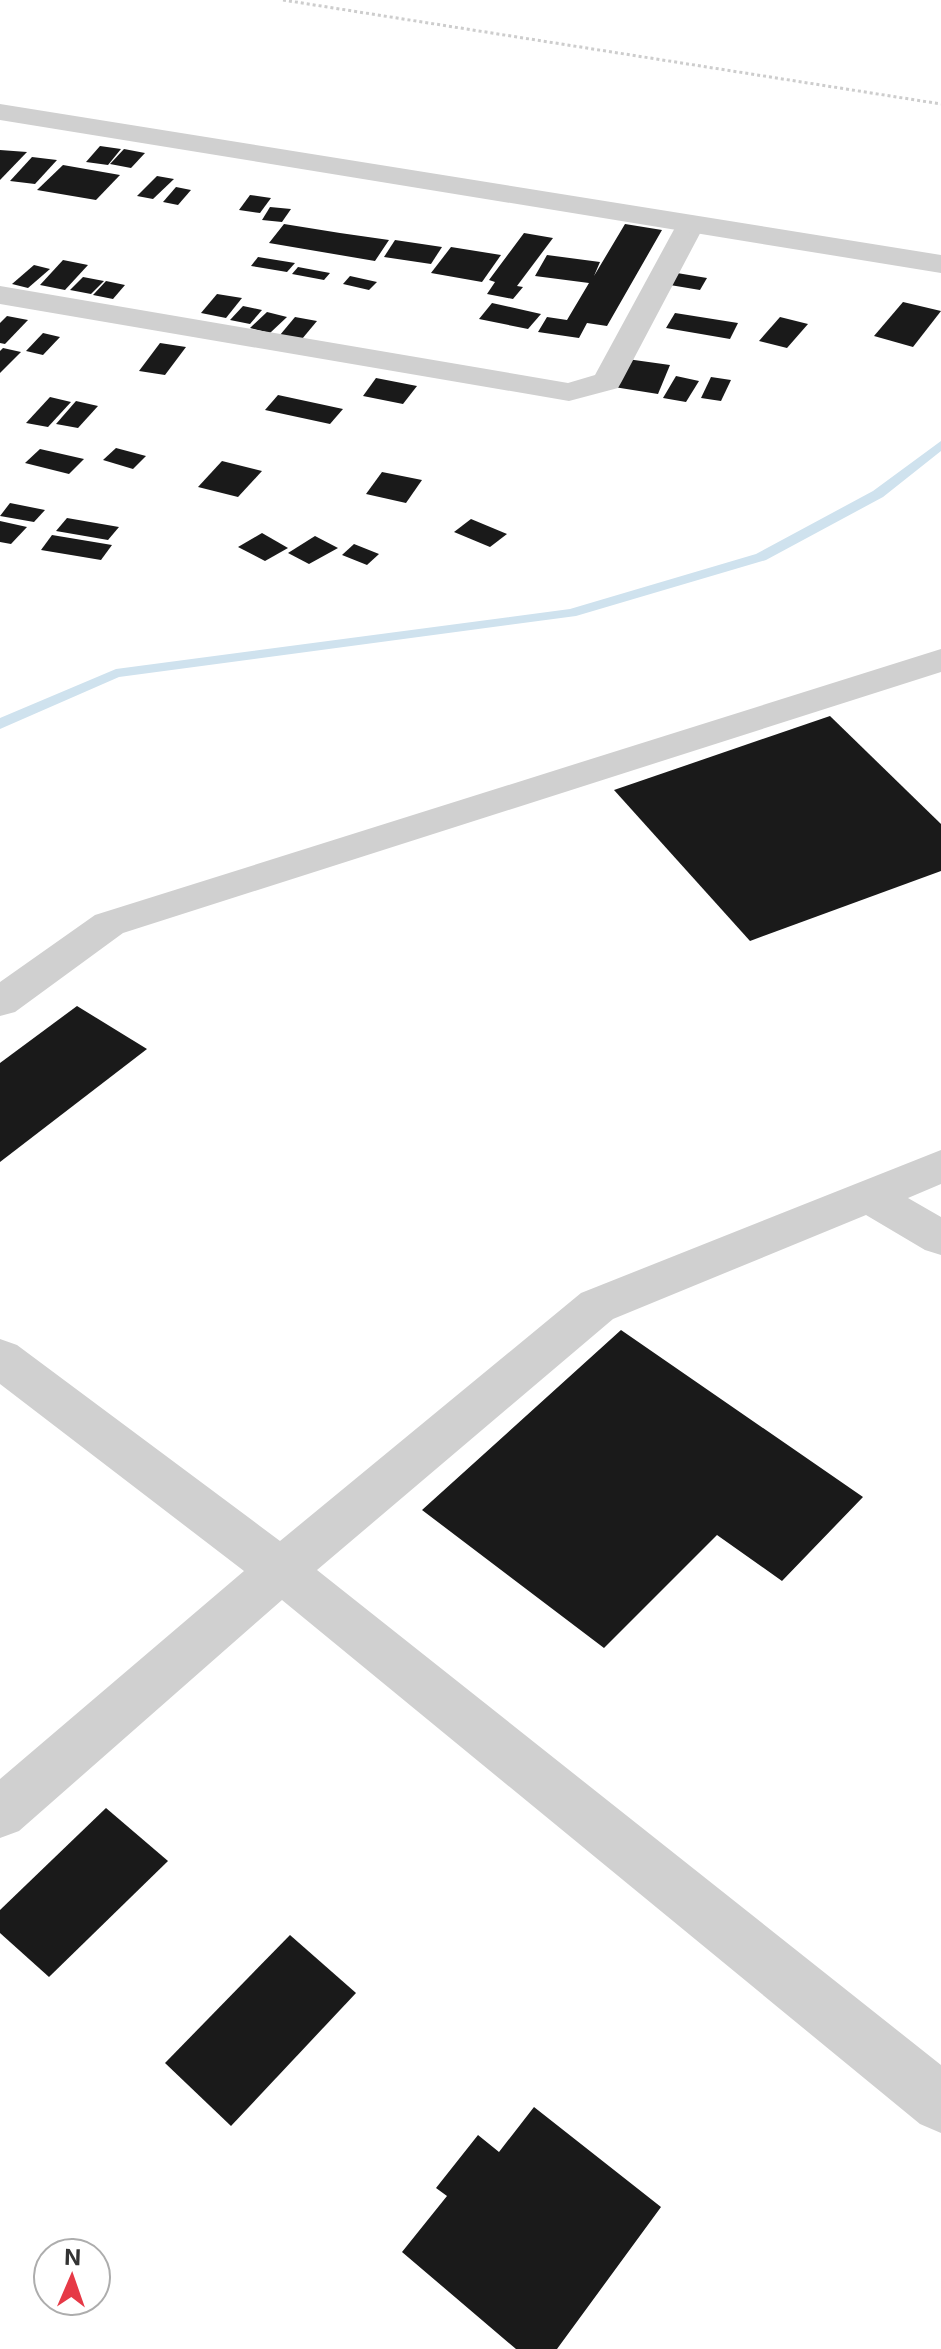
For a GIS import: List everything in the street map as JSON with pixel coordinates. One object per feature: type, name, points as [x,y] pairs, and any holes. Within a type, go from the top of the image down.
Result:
[{"type":"street","points":[[0,112],[941,264]]},
{"type":"street","points":[[0,295],[569,392],[607,381],[691,224]]},
{"type":"street","points":[[0,1002],[109,924],[941,660]]},
{"type":"street","points":[[0,1813],[281,1570],[597,1306],[941,1166]]},
{"type":"street","points":[[869,1196],[941,1238]]},
{"type":"street","points":[[0,1358],[281,1570],[941,2103]]},
{"type":"path","points":[[283,0],[941,104]]},
{"type":"building","points":[[100,146],[121,149],[108,165],[86,162]]},
{"type":"building","points":[[124,149],[145,153],[131,168],[110,164]]},
{"type":"building","points":[[0,150],[27,152],[0,180]]},
{"type":"building","points":[[32,157],[57,160],[35,184],[10,181]]},
{"type":"building","points":[[63,165],[120,175],[96,200],[37,190]]},
{"type":"building","points":[[157,176],[174,179],[153,199],[137,196]]},
{"type":"building","points":[[176,187],[191,190],[178,205],[163,202]]},
{"type":"building","points":[[250,195],[271,198],[260,213],[239,210]]},
{"type":"building","points":[[270,207],[291,209],[282,222],[262,220]]},
{"type":"building","points":[[284,224],[389,240],[375,261],[269,243]]},
{"type":"building","points":[[625,224],[662,230],[607,326],[587,323],[579,338],[538,332],[547,317],[567,320],[589,283],[535,276],[547,255],[600,262],[594,276]]},
{"type":"building","points":[[524,233],[553,238],[517,286],[523,287],[513,299],[487,294],[495,282],[489,280]]},
{"type":"building","points":[[395,240],[442,247],[431,264],[384,257]]},
{"type":"building","points":[[451,247],[501,255],[482,282],[431,273]]},
{"type":"building","points":[[258,257],[295,263],[287,272],[251,266]]},
{"type":"building","points":[[63,260],[88,265],[65,290],[40,285]]},
{"type":"building","points":[[34,265],[50,269],[28,288],[12,284]]},
{"type":"building","points":[[298,267],[330,273],[324,280],[292,274]]},
{"type":"building","points":[[671,272],[707,278],[700,290],[664,284]]},
{"type":"building","points":[[350,276],[377,282],[369,290],[343,284]]},
{"type":"building","points":[[83,277],[104,281],[91,294],[70,290]]},
{"type":"building","points":[[106,281],[125,285],[113,299],[93,295]]},
{"type":"building","points":[[217,294],[242,298],[226,318],[201,313]]},
{"type":"building","points":[[903,302],[941,311],[913,347],[874,336]]},
{"type":"building","points":[[492,303],[541,314],[528,329],[479,319]]},
{"type":"building","points":[[243,306],[262,310],[250,324],[230,320]]},
{"type":"building","points":[[267,312],[287,317],[270,333],[250,328]]},
{"type":"building","points":[[675,313],[738,323],[730,339],[666,328]]},
{"type":"building","points":[[7,316],[28,320],[5,344],[0,343],[0,323]]},
{"type":"building","points":[[295,317],[317,321],[302,339],[280,335]]},
{"type":"building","points":[[780,317],[808,324],[787,348],[759,341]]},
{"type":"building","points":[[43,333],[60,337],[43,355],[26,351]]},
{"type":"building","points":[[160,343],[186,347],[165,375],[139,371]]},
{"type":"building","points":[[3,348],[21,352],[0,373],[0,351]]},
{"type":"building","points":[[627,359],[670,365],[658,394],[614,387]]},
{"type":"building","points":[[676,376],[699,381],[686,402],[663,398]]},
{"type":"building","points":[[711,377],[731,380],[721,401],[701,398]]},
{"type":"building","points":[[376,378],[417,386],[403,404],[363,396]]},
{"type":"building","points":[[278,395],[343,409],[330,424],[265,410]]},
{"type":"building","points":[[50,397],[71,402],[48,427],[26,423]]},
{"type":"building","points":[[76,401],[98,406],[78,428],[56,424]]},
{"type":"building","points":[[116,448],[146,456],[133,469],[103,460]]},
{"type":"building","points":[[40,449],[84,459],[69,474],[25,463]]},
{"type":"building","points":[[222,461],[262,471],[238,497],[198,487]]},
{"type":"building","points":[[382,472],[422,480],[406,503],[366,494]]},
{"type":"building","points":[[10,503],[45,510],[34,522],[0,516]]},
{"type":"building","points":[[67,518],[119,527],[108,540],[56,531]]},
{"type":"building","points":[[471,519],[507,534],[490,547],[454,532]]},
{"type":"building","points":[[0,521],[27,527],[11,544],[0,542]]},
{"type":"building","points":[[262,533],[288,548],[265,561],[238,547]]},
{"type":"building","points":[[52,535],[112,545],[101,560],[41,550]]},
{"type":"building","points":[[315,536],[338,548],[309,564],[288,553]]},
{"type":"building","points":[[354,544],[379,554],[367,565],[342,555]]},
{"type":"building","points":[[830,716],[941,824],[941,871],[750,941],[614,790]]},
{"type":"building","points":[[77,1006],[147,1049],[0,1162],[0,1063]]},
{"type":"building","points":[[621,1330],[863,1497],[782,1581],[717,1535],[604,1648],[422,1510]]},
{"type":"building","points":[[106,1808],[168,1861],[49,1977],[0,1933],[0,1910]]},
{"type":"building","points":[[290,1935],[356,1993],[231,2126],[165,2063]]},
{"type":"building","points":[[534,2107],[661,2207],[557,2349],[516,2349],[402,2252],[447,2196],[436,2188],[478,2135],[499,2152]]},
{"type":"waterway","points":[[0,724],[116,673],[571,613],[761,557],[878,494],[941,445]]}]
